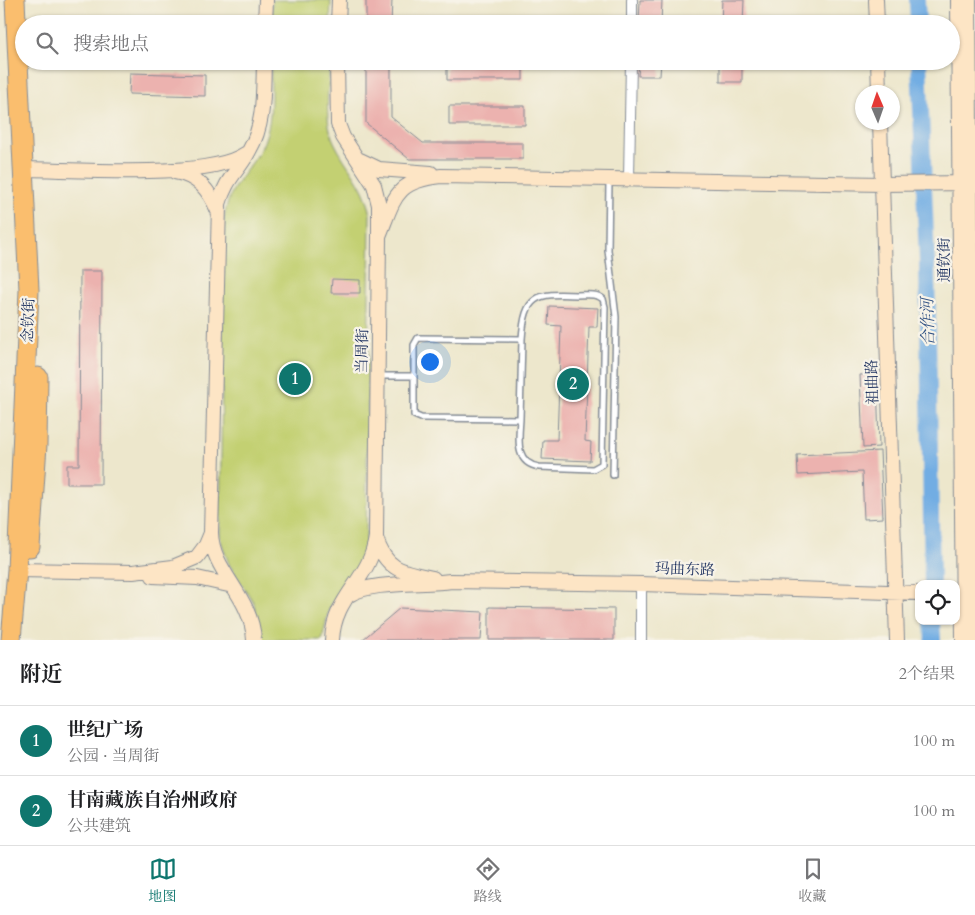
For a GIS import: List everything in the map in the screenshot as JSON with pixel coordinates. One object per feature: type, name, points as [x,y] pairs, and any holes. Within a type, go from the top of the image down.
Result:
[{"type":"highway","name":"念钦街","points":[[15,0],[16,15]]},
{"type":"highway","points":[[28,0],[29,15]]},
{"type":"highway","name":"念钦街","points":[[21,70],[30,169]]},
{"type":"highway","name":"念钦街","points":[[23,640],[31,70]]},
{"type":"highway","name":"念钦街","points":[[11,640],[23,570]]},
{"type":"street","points":[[265,15],[266,0]]},
{"type":"street","points":[[338,0],[338,15]]},
{"type":"street","points":[[632,0],[632,15]]},
{"type":"street","points":[[876,0],[877,15]]},
{"type":"street","name":"通钦街","points":[[958,0],[959,15]]},
{"type":"street","points":[[379,236],[390,209],[405,186],[413,181],[441,176],[882,184],[968,183],[969,0]]},
{"type":"street","name":"通钦街","points":[[960,37],[968,183],[966,593],[963,640]]},
{"type":"street","points":[[254,640],[247,607],[233,586],[213,548],[211,533],[218,211],[226,185],[249,151],[260,126],[263,70]]},
{"type":"street","name":"当周街","points":[[332,640],[335,618],[344,600],[371,562],[376,537],[378,376],[379,236],[377,194],[369,174],[343,137],[338,124],[337,70]]},
{"type":"street","points":[[629,179],[631,70]]},
{"type":"street","points":[[878,70],[879,85]]},
{"type":"street","name":"祖曲路","points":[[880,130],[906,593],[897,640]]},
{"type":"street","points":[[30,169],[169,170],[219,166],[235,160],[249,151]]},
{"type":"street","points":[[355,156],[366,164],[379,169],[419,171],[441,176]]},
{"type":"street","points":[[169,170],[197,180],[207,191],[218,211]]},
{"type":"street","points":[[23,570],[132,572],[173,567],[190,562],[202,551],[211,533]]},
{"type":"street","points":[[376,537],[385,558],[396,569],[409,575],[451,582]]},
{"type":"street","points":[[132,572],[154,576],[197,578],[233,586]]},
{"type":"street","points":[[344,600],[353,593],[369,587],[451,582]]},
{"type":"street","name":"玛曲东路","points":[[451,582],[642,584],[906,593]]},
{"type":"street","points":[[641,640],[642,584]]},
{"type":"street","points":[[966,593],[974,640]]},
{"type":"lane","points":[[609,179],[608,250],[616,317],[612,475]]},
{"type":"lane","points":[[550,293],[595,295],[603,299],[605,307],[602,464],[593,469],[539,468],[530,465],[519,451],[520,419],[522,339],[526,311],[534,301],[542,295],[550,293]]},
{"type":"lane","points":[[520,419],[417,417],[412,410],[414,342],[418,338],[522,339]]},
{"type":"lane","points":[[378,376],[413,376]]},
{"type":"green space","points":[[272,0],[331,0],[330,15],[272,15]]},
{"type":"green space","points":[[271,70],[329,70],[327,102],[331,133],[339,151],[359,183],[370,210],[366,541],[363,556],[355,572],[344,583],[329,609],[322,640],[262,640],[254,603],[229,564],[220,538],[224,220],[230,195],[253,162],[264,142],[271,102]]},
{"type":"building","points":[[366,0],[392,0],[391,15],[366,15]]},
{"type":"building","points":[[640,0],[662,0],[661,15],[639,15]]},
{"type":"building","points":[[722,0],[744,0],[743,15],[721,15]]},
{"type":"building","points":[[366,70],[391,70],[391,117],[423,143],[523,143],[523,159],[409,159],[366,123]]},
{"type":"building","points":[[447,70],[523,70],[523,80],[447,80]]},
{"type":"building","points":[[638,70],[660,70],[660,76],[638,76]]},
{"type":"building","points":[[720,70],[742,70],[742,82],[720,82]]},
{"type":"building","points":[[130,73],[205,75],[205,96],[129,94]]},
{"type":"building","points":[[449,106],[525,106],[525,125],[449,125]]},
{"type":"building","points":[[80,271],[102,271],[101,484],[67,484],[67,465],[79,465]]},
{"type":"building","points":[[332,279],[360,280],[360,293],[331,293]]},
{"type":"building","points":[[549,306],[598,308],[597,327],[589,327],[585,441],[591,442],[590,461],[542,459],[543,440],[557,440],[561,326],[548,325]]},
{"type":"building","points":[[877,374],[879,447],[863,448],[860,375]]},
{"type":"building","points":[[880,451],[883,518],[864,519],[862,472],[798,475],[797,455]]},
{"type":"building","points":[[489,607],[614,609],[614,640],[489,640]]},
{"type":"building","points":[[400,608],[483,612],[481,640],[362,640]]},
{"type":"waterway","name":"合作河","points":[[917,0],[918,15]]},
{"type":"waterway","name":"合作河","points":[[919,70],[927,262],[932,580]]},
{"type":"waterway","name":"合作河","points":[[932,625],[933,640]]},
{"type":"place","name":"世纪广场","points":[[295,379]]},
{"type":"place","name":"甘南藏族自治州政府","points":[[573,384]]}]
